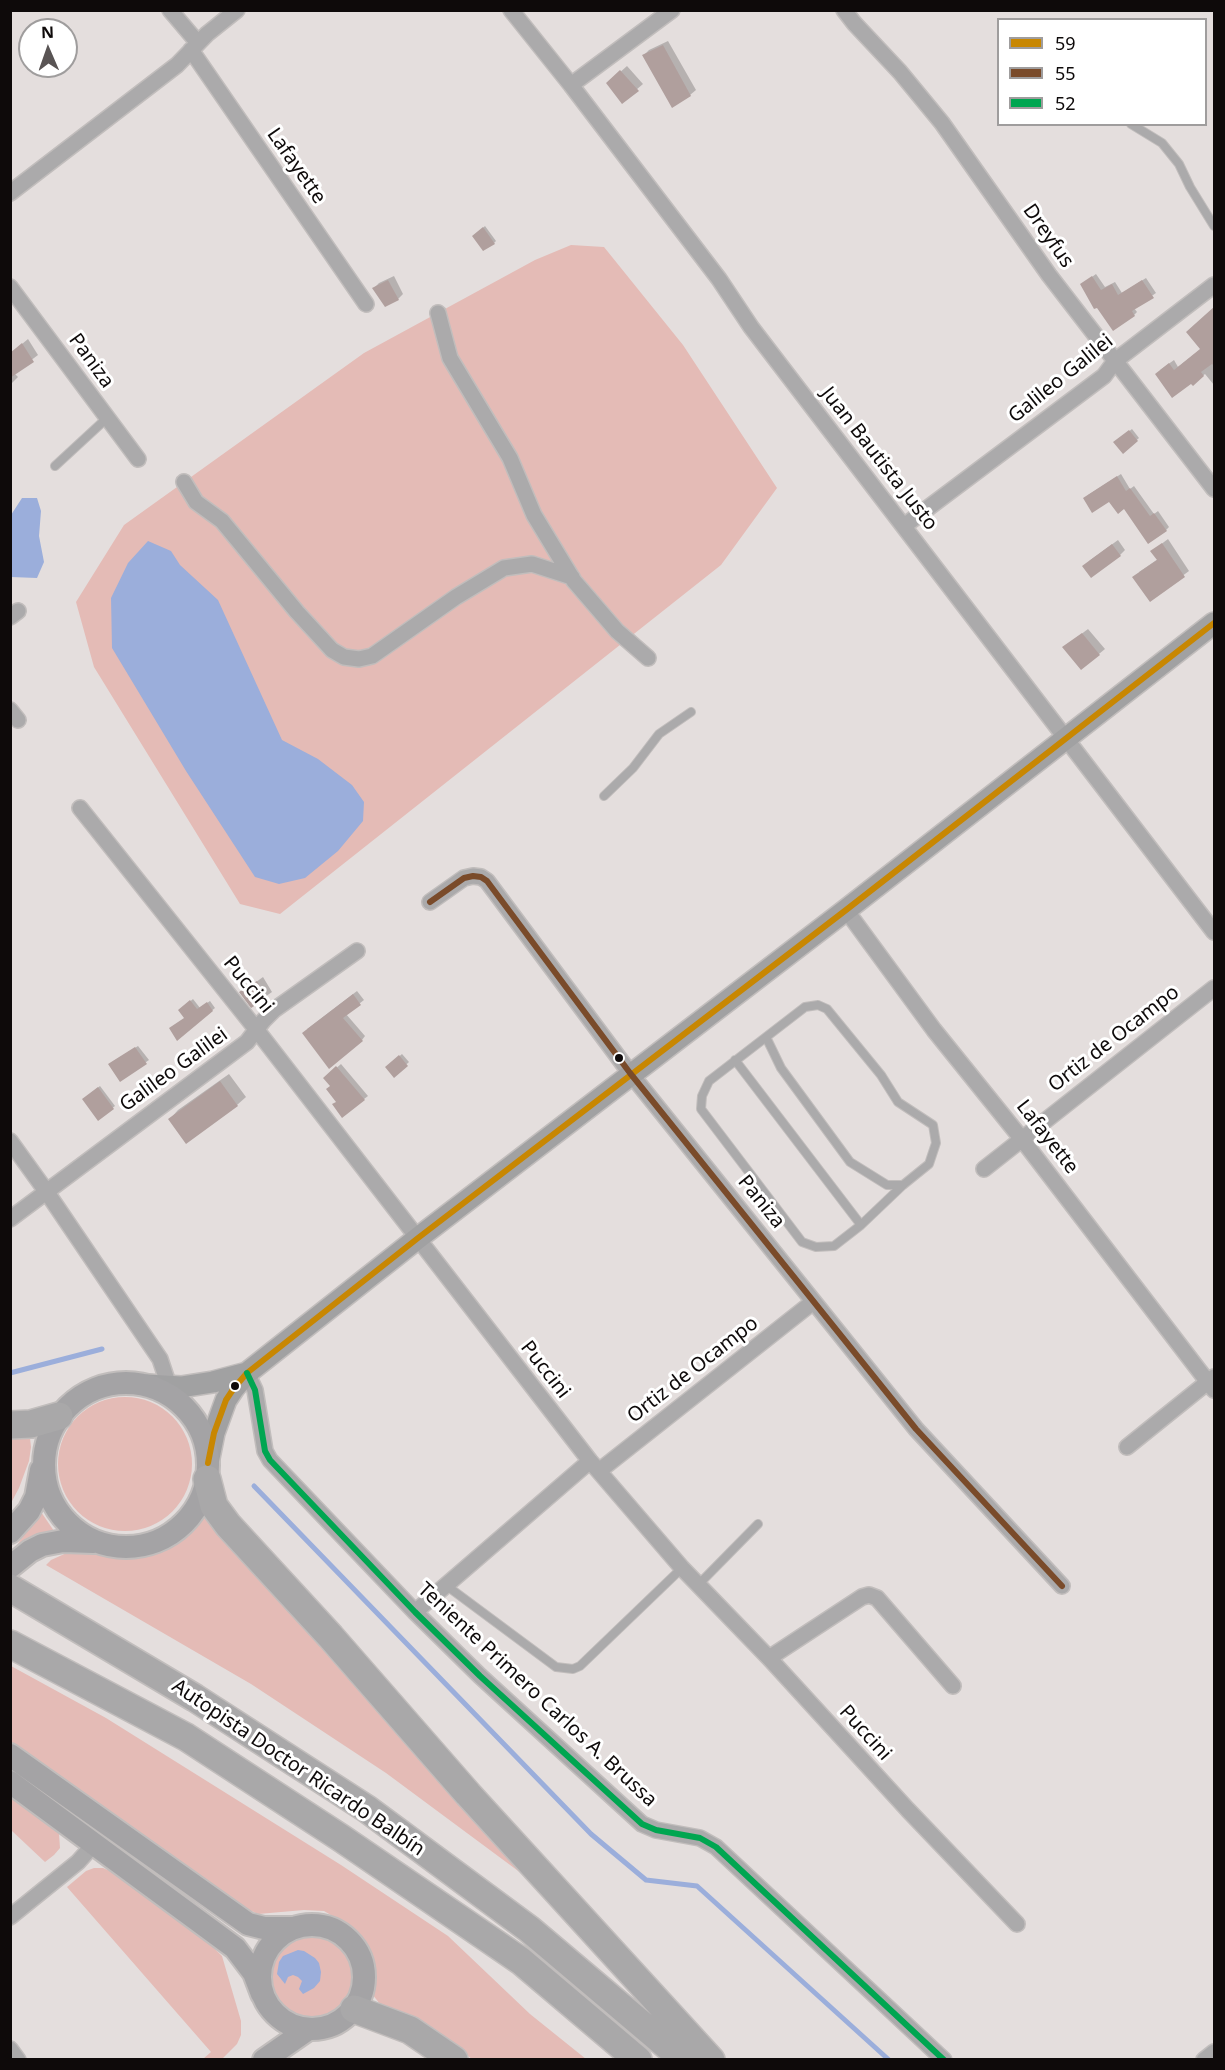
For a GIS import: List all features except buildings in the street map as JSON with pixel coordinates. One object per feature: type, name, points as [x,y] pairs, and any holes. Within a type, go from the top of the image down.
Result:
[{"type":"highway","points":[[10,1425],[31,1424],[59,1416]]},
{"type":"highway","points":[[207,1471],[214,1506],[228,1525],[331,1637],[468,1794],[711,2060]]},
{"type":"highway","name":"Autopista Doctor Ricardo Balbín","points":[[17,1591],[195,1698],[367,1809],[529,1929],[684,2060]]},
{"type":"highway","name":"Autopista Doctor Ricardo Balbín","points":[[10,1644],[186,1737],[341,1838],[521,1961],[638,2060]]},
{"type":"highway","points":[[354,2008],[390,2020],[410,2030],[454,2060]]},
{"type":"main road","points":[[10,1532],[29,1511],[36,1497],[48,1437],[59,1416],[77,1398],[99,1387],[123,1383],[147,1385],[166,1393],[183,1406],[197,1423],[205,1442],[207,1471],[199,1502],[186,1521],[167,1536],[145,1545],[122,1546],[98,1542],[63,1541],[42,1545],[30,1551],[10,1567]]},
{"type":"main road","points":[[44,1459],[46,1486],[57,1510],[75,1529],[98,1542]]},
{"type":"main road","points":[[10,1755],[248,1924],[264,1928],[294,1928],[310,1925],[327,1927],[342,1934],[354,1946],[362,1961],[365,1977],[362,1994],[354,2008],[341,2021],[325,2028],[307,2030],[292,2026],[279,2018],[269,2007],[254,1973],[236,1948],[10,1782]]},
{"type":"main road","points":[[262,1994],[259,1978],[268,1948],[279,1936],[294,1928]]},
{"type":"main road","points":[[264,2060],[307,2030]]},
{"type":"street","name":"Lafayette","points":[[170,10],[366,304]]},
{"type":"street","points":[[10,193],[177,65],[237,10]]},
{"type":"street","name":"Juan Bautista Justo","points":[[511,10],[571,85],[719,279],[751,327],[1215,932]]},
{"type":"street","points":[[571,85],[672,10]]},
{"type":"street","name":"Dreyfus","points":[[844,10],[942,123],[1049,275],[1215,489]]},
{"type":"street","name":"Galileo Galilei","points":[[904,526],[1104,376],[1115,361],[1215,285]]},
{"type":"street","name":"Paniza","points":[[10,287],[138,459]]},
{"type":"street","points":[[438,313],[450,358],[510,458],[534,515],[572,577],[616,631],[648,658]]},
{"type":"street","points":[[184,482],[196,502],[222,521],[297,612],[332,650],[344,657],[359,659],[372,656],[456,597],[504,568],[532,564],[572,577]]},
{"type":"street","points":[[207,1471],[214,1434],[226,1401],[247,1373],[630,1073],[846,910],[1215,623]]},
{"type":"street","name":"Puccini","points":[[80,808],[256,1029],[595,1466],[682,1568],[1017,1924]]},
{"type":"street","name":"Paniza","points":[[430,902],[464,878],[481,877],[487,881],[630,1073],[916,1429],[1062,1586]]},
{"type":"street","name":"Lafayette","points":[[846,910],[934,1030],[1022,1138],[1212,1383]]},
{"type":"street","name":"Galileo Galilei","points":[[10,1219],[247,1042],[274,1010],[357,951]]},
{"type":"street","name":"Ortiz de Ocampo","points":[[984,1169],[1215,988]]},
{"type":"street","points":[[10,1142],[160,1359],[170,1386]]},
{"type":"street","name":"Ortiz de Ocampo","points":[[415,1612],[595,1466],[813,1302]]},
{"type":"street","points":[[147,1385],[182,1387],[247,1373]]},
{"type":"street","name":"Teniente Primero Carlos A. Brussa","points":[[247,1373],[255,1390],[264,1443],[270,1461],[415,1612],[480,1676],[642,1824],[656,1830],[699,1838],[716,1847],[944,2060]]},
{"type":"street","points":[[1127,1447],[1212,1383]]},
{"type":"street","points":[[769,1658],[862,1597],[869,1595],[877,1598],[953,1686]]},
{"type":"street","points":[[10,1917],[78,1862],[95,1843]]},
{"type":"street","points":[[10,2049],[18,2060]]},
{"type":"street","points":[[1204,2060],[1215,2052]]},
{"type":"lane","points":[[1134,126],[1162,143],[1179,164],[1190,187],[1215,226]]},
{"type":"lane","points":[[55,466],[107,418]]},
{"type":"lane","points":[[604,796],[633,768],[659,734],[691,712]]},
{"type":"lane","points":[[818,1005],[826,1009],[881,1075],[898,1102],[933,1125],[936,1143],[929,1164],[834,1246],[816,1247],[802,1242],[702,1109],[702,1096],[709,1081],[735,1060],[805,1007],[818,1005]]},
{"type":"lane","points":[[765,1037],[781,1068],[850,1162],[886,1185],[903,1185]]},
{"type":"lane","points":[[735,1060],[861,1225]]},
{"type":"lane","points":[[698,1585],[758,1524]]},
{"type":"lane","points":[[447,1586],[556,1667],[573,1669],[580,1666],[682,1568]]},
{"type":"shaded area","points":[[571,245],[604,247],[683,345],[777,488],[721,565],[280,914],[240,904],[94,667],[76,602],[124,525],[364,353],[535,260]]},
{"type":"shaded area","points":[[125,1397],[151,1402],[172,1417],[187,1438],[192,1464],[187,1490],[172,1511],[151,1526],[125,1531],[99,1526],[78,1511],[63,1490],[58,1464],[63,1438],[78,1417],[99,1402]]},
{"type":"shaded area","points":[[11,1432],[26,1434],[30,1438],[31,1447],[29,1461],[11,1503]]},
{"type":"shaded area","points":[[39,1509],[54,1531],[38,1534],[17,1545],[36,1517]]},
{"type":"shaded area","points":[[207,1512],[560,1902],[386,1773],[251,1684],[46,1565],[51,1560],[71,1551],[88,1550],[125,1557],[153,1555],[178,1543],[194,1531]]},
{"type":"shaded area","points":[[11,1666],[106,1718],[341,1865],[448,1936],[530,2014],[586,2059],[472,2059],[425,2026],[380,2004],[372,1994],[374,1968],[364,1942],[341,1921],[324,1911],[304,1910],[258,1914],[226,1899],[11,1742]]},
{"type":"shaded area","points":[[10,1797],[56,1829],[59,1834],[60,1848],[45,1862],[11,1830]]},
{"type":"shaded area","points":[[94,1868],[110,1871],[138,1889],[189,1927],[222,1956],[241,2021],[241,2035],[237,2044],[222,2059],[203,2059],[211,2052],[67,1887],[86,1871]]},
{"type":"shaded area","points":[[312,1930],[329,1934],[344,1943],[353,1958],[357,1975],[353,1992],[344,2007],[329,2016],[312,2020],[295,2016],[280,2007],[271,1992],[267,1975],[271,1958],[280,1943],[295,1934]]},
{"type":"water","points":[[22,498],[37,498],[41,511],[39,536],[44,562],[37,578],[11,577],[11,515]]},
{"type":"water","points":[[148,541],[171,551],[180,565],[218,600],[282,740],[318,759],[352,785],[364,802],[363,821],[338,851],[305,878],[279,884],[255,877],[186,771],[112,648],[111,598],[128,563]]},
{"type":"water","points":[[298,1950],[315,1958],[321,1972],[320,1981],[314,1988],[303,1994],[299,1989],[302,1981],[298,1977],[293,1975],[288,1977],[285,1984],[277,1974],[279,1962],[283,1956]]},
{"type":"waterway","points":[[10,1373],[102,1349]]},
{"type":"waterway","points":[[254,1486],[591,1834],[646,1880],[697,1886],[889,2060]]},
{"type":"transit line","name":"59","points":[[208,1463],[214,1433],[226,1400],[247,1373],[418,1238],[846,910],[1214,623]]},
{"type":"transit line","name":"55","points":[[430,902],[464,878],[481,877],[487,881],[630,1073],[916,1429],[1062,1586]]},
{"type":"transit line","name":"52","points":[[247,1373],[255,1390],[265,1451],[270,1460],[415,1612],[480,1676],[642,1824],[656,1830],[700,1838],[716,1847],[944,2060]]}]
